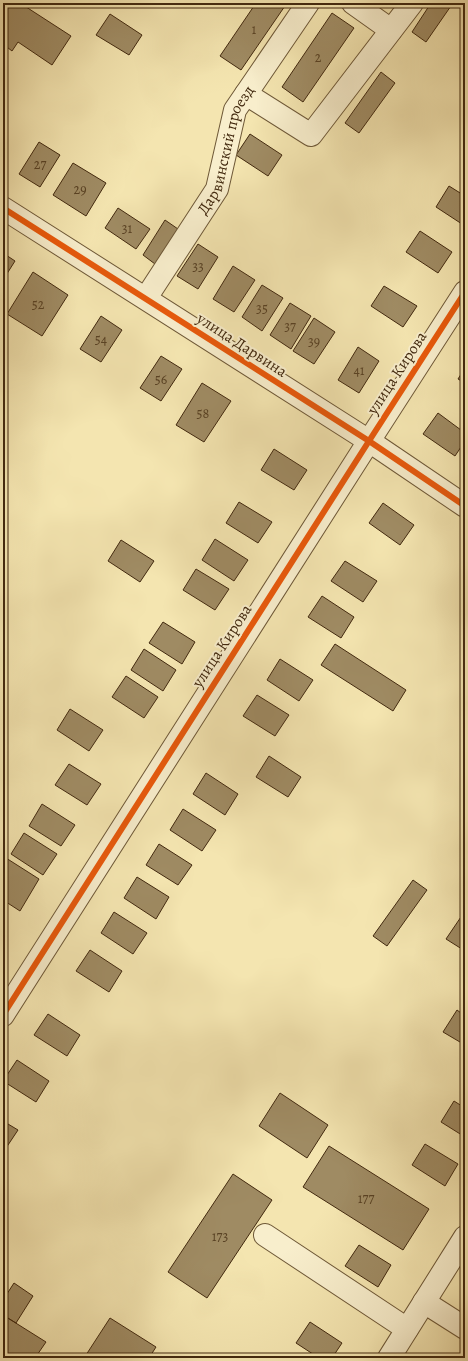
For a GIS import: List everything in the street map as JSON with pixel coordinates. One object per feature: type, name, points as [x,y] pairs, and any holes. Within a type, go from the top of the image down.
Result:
[{"type":"street","name":"Дарвинский проезд","points":[[146,298],[217,189],[235,110],[308,3]]},
{"type":"street","points":[[353,3],[391,30]]},
{"type":"street","points":[[246,94],[311,135],[412,3]]},
{"type":"street","name":"улица Дарвина","points":[[3,208],[368,441],[465,506]]},
{"type":"street","name":"улица Кирова","points":[[3,1015],[368,441],[465,292]]},
{"type":"street","points":[[265,1235],[407,1329]]},
{"type":"street","points":[[389,1358],[465,1237]]},
{"type":"street","points":[[424,1302],[465,1328]]},
{"type":"building","points":[[3,3],[20,3],[71,36],[52,65],[18,42],[12,51],[3,44]]},
{"type":"building","points":[[256,3],[287,3],[241,70],[220,56]]},
{"type":"building","points":[[431,3],[453,3],[426,42],[412,32]]},
{"type":"building","points":[[332,13],[354,28],[303,102],[282,87]]},
{"type":"building","points":[[110,14],[142,35],[129,55],[96,35]]},
{"type":"building","points":[[381,72],[395,83],[359,133],[345,123]]},
{"type":"building","points":[[250,134],[282,155],[268,176],[236,155]]},
{"type":"building","points":[[39,142],[60,155],[40,187],[19,174]]},
{"type":"building","points":[[73,163],[106,183],[86,216],[53,195]]},
{"type":"building","points":[[449,186],[465,196],[465,226],[436,207]]},
{"type":"building","points":[[118,208],[150,229],[136,249],[105,228]]},
{"type":"building","points":[[165,220],[178,229],[155,264],[143,255]]},
{"type":"building","points":[[420,231],[452,252],[438,273],[406,252]]},
{"type":"building","points":[[198,244],[218,257],[198,289],[177,276]]},
{"type":"building","points":[[3,253],[15,261],[3,280]]},
{"type":"building","points":[[233,266],[255,280],[234,312],[213,299]]},
{"type":"building","points":[[33,272],[68,295],[42,336],[7,314]]},
{"type":"building","points":[[262,285],[283,298],[262,331],[242,317]]},
{"type":"building","points":[[384,286],[417,306],[403,327],[371,306]]},
{"type":"building","points":[[290,303],[311,316],[291,349],[270,335]]},
{"type":"building","points":[[101,316],[122,330],[101,362],[80,349]]},
{"type":"building","points":[[314,318],[335,332],[314,364],[293,351]]},
{"type":"building","points":[[358,347],[379,361],[359,393],[338,380]]},
{"type":"building","points":[[161,356],[182,369],[161,401],[140,388]]},
{"type":"building","points":[[465,368],[465,383],[458,379]]},
{"type":"building","points":[[202,383],[231,401],[204,442],[176,425]]},
{"type":"building","points":[[438,413],[465,433],[465,441],[455,456],[423,434]]},
{"type":"building","points":[[274,449],[307,470],[294,490],[261,470]]},
{"type":"building","points":[[239,502],[272,522],[258,543],[226,523]]},
{"type":"building","points":[[383,503],[414,525],[400,545],[369,523]]},
{"type":"building","points":[[215,539],[248,560],[234,581],[202,560]]},
{"type":"building","points":[[121,540],[154,561],[140,582],[108,561]]},
{"type":"building","points":[[345,561],[377,581],[363,602],[331,581]]},
{"type":"building","points":[[196,569],[229,589],[215,610],[183,590]]},
{"type":"building","points":[[322,596],[354,617],[341,638],[308,617]]},
{"type":"building","points":[[163,622],[195,642],[182,664],[149,643]]},
{"type":"building","points":[[335,644],[406,690],[393,711],[321,665]]},
{"type":"building","points":[[144,649],[176,670],[163,691],[131,670]]},
{"type":"building","points":[[280,659],[313,680],[299,701],[267,680]]},
{"type":"building","points":[[126,676],[158,697],[144,718],[112,697]]},
{"type":"building","points":[[257,695],[289,715],[275,736],[243,716]]},
{"type":"building","points":[[70,709],[103,730],[89,751],[57,730]]},
{"type":"building","points":[[269,756],[301,777],[288,797],[256,777]]},
{"type":"building","points":[[69,764],[101,784],[87,805],[55,785]]},
{"type":"building","points":[[206,773],[238,794],[225,815],[193,794]]},
{"type":"building","points":[[42,804],[75,825],[61,846],[29,826]]},
{"type":"building","points":[[183,809],[216,830],[202,851],[170,830]]},
{"type":"building","points":[[24,833],[57,854],[43,875],[11,854]]},
{"type":"building","points":[[159,844],[192,865],[178,885],[146,865]]},
{"type":"building","points":[[6,858],[39,879],[20,911],[3,900],[3,863]]},
{"type":"building","points":[[137,877],[169,897],[156,919],[124,898]]},
{"type":"building","points":[[413,880],[427,890],[387,946],[373,936]]},
{"type":"building","points":[[465,911],[465,951],[446,939]]},
{"type":"building","points":[[114,912],[147,933],[133,954],[101,933]]},
{"type":"building","points":[[90,950],[122,971],[109,992],[76,971]]},
{"type":"building","points":[[457,1010],[465,1016],[465,1045],[443,1032]]},
{"type":"building","points":[[48,1014],[80,1035],[67,1056],[34,1035]]},
{"type":"building","points":[[17,1060],[49,1081],[36,1102],[3,1081]]},
{"type":"building","points":[[280,1093],[328,1125],[307,1158],[259,1126]]},
{"type":"building","points":[[454,1101],[465,1108],[465,1137],[441,1122]]},
{"type":"building","points":[[3,1121],[18,1130],[4,1151],[3,1150]]},
{"type":"building","points":[[425,1144],[458,1164],[445,1186],[412,1165]]},
{"type":"building","points":[[329,1146],[429,1209],[403,1250],[303,1187]]},
{"type":"building","points":[[233,1174],[272,1200],[207,1298],[168,1272]]},
{"type":"building","points":[[359,1245],[391,1265],[378,1287],[345,1266]]},
{"type":"building","points":[[14,1283],[33,1296],[16,1323],[3,1315],[3,1300]]},
{"type":"building","points":[[3,1315],[46,1342],[35,1358],[3,1358]]},
{"type":"building","points":[[110,1318],[156,1347],[149,1358],[84,1358]]},
{"type":"building","points":[[310,1322],[342,1343],[332,1358],[319,1358],[296,1343]]},
{"type":"cycle path","points":[[3,208],[369,441],[465,506]]},
{"type":"cycle path","points":[[3,1015],[465,292]]}]
